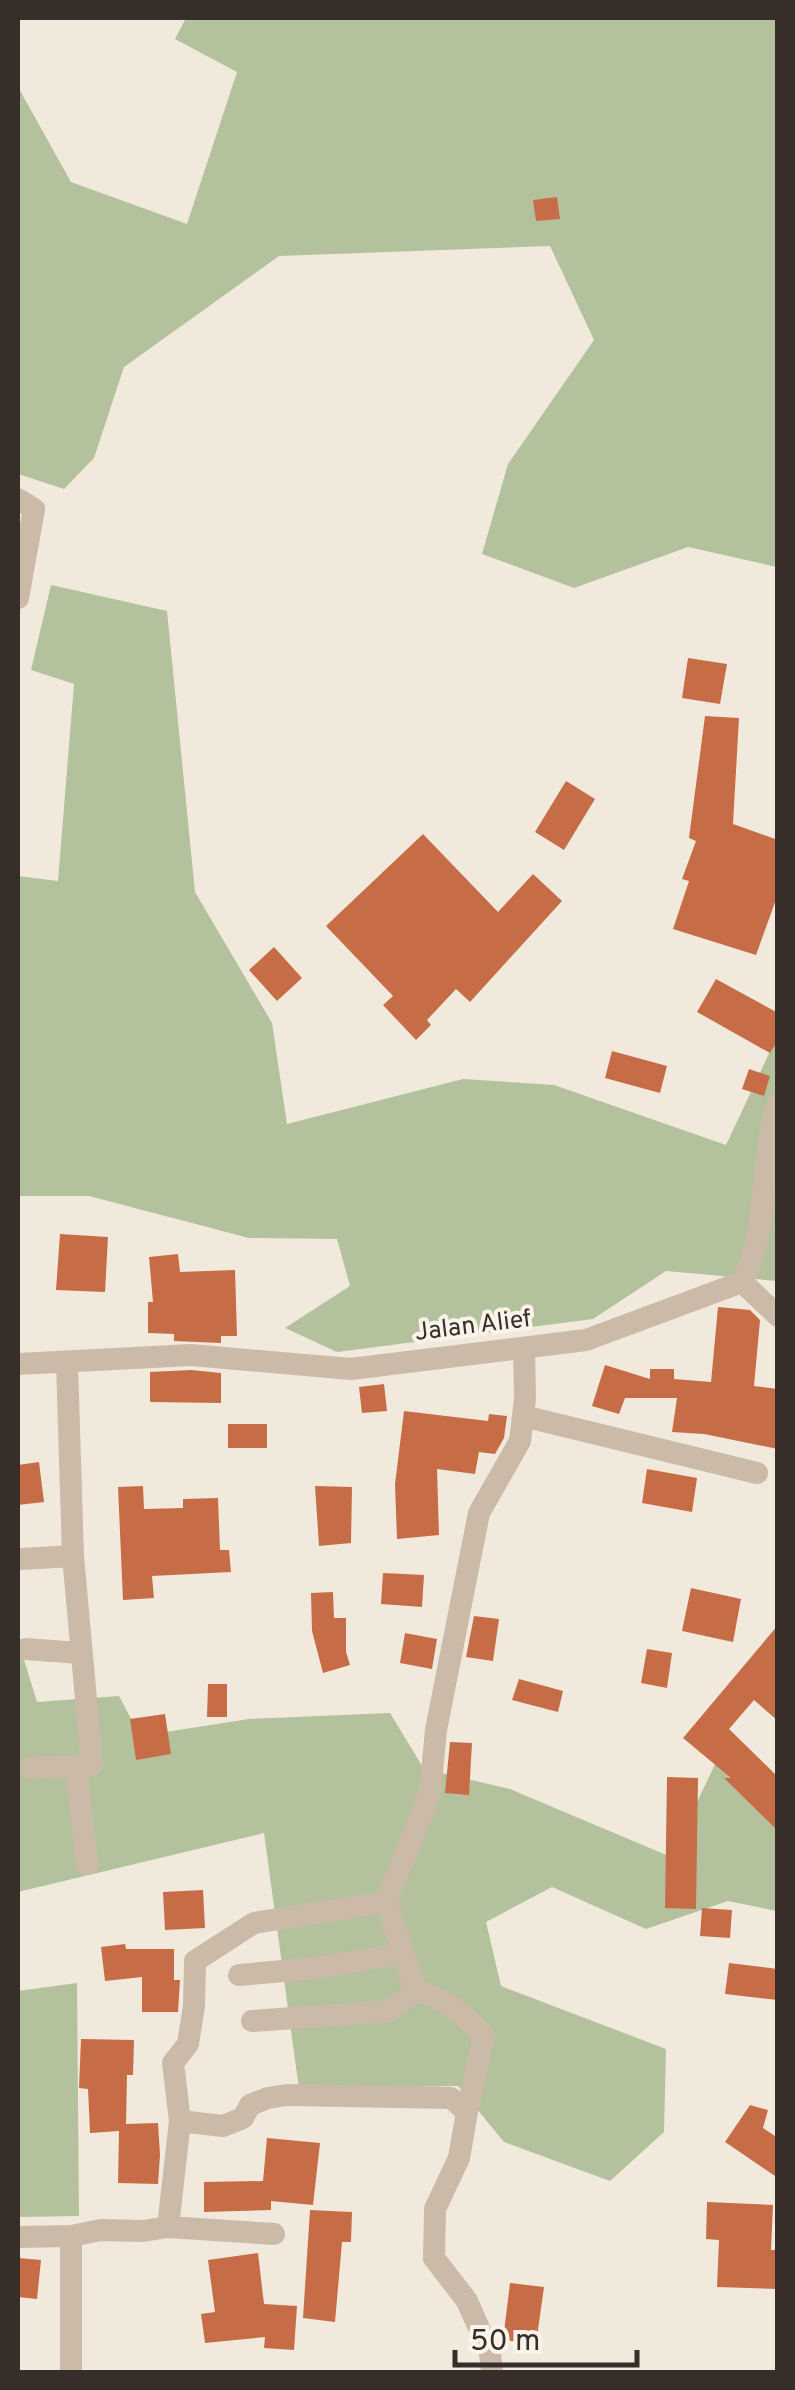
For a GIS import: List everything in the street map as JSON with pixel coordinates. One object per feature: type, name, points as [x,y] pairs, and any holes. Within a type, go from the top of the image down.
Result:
[{"type":"street","points":[[18,499],[34,509],[18,598]]},
{"type":"street","points":[[778,1104],[769,1143],[755,1257],[742,1282],[778,1316]]},
{"type":"street","name":"Jalan Alief","points":[[18,1364],[190,1354],[350,1369],[586,1340],[742,1282]]},
{"type":"street","points":[[416,1991],[386,1902],[430,1794],[436,1730],[480,1513],[520,1441],[524,1348]]},
{"type":"street","points":[[32,1768],[92,1765],[72,1556],[67,1364]]},
{"type":"street","points":[[523,1416],[757,1473]]},
{"type":"street","points":[[21,1559],[72,1556]]},
{"type":"street","points":[[25,1650],[80,1654]]},
{"type":"street","points":[[76,1766],[87,1864]]},
{"type":"street","points":[[168,2227],[180,2122],[173,2063],[188,2044],[195,1961],[254,1923],[386,1902]]},
{"type":"street","points":[[239,1975],[403,1954]]},
{"type":"street","points":[[252,2021],[389,2011],[416,1991],[438,1996],[484,2035],[459,2158],[435,2209],[434,2258],[467,2301],[490,2352],[492,2372]]},
{"type":"street","points":[[180,2122],[224,2126],[243,2118],[250,2105],[287,2096],[451,2098],[467,2112]]},
{"type":"street","points":[[18,2237],[168,2227],[274,2234]]},
{"type":"street","points":[[70,2236],[70,2372]]},
{"type":"green space","points":[[186,18],[777,18],[777,567],[688,547],[574,588],[482,554],[508,464],[594,340],[550,246],[279,256],[124,367],[94,458],[64,489],[18,474],[18,87],[71,182],[187,224],[237,72],[175,39]]},
{"type":"green space","points":[[51,585],[167,611],[195,892],[272,1023],[287,1124],[463,1079],[554,1085],[726,1145],[773,1045],[777,1044],[777,1281],[666,1271],[593,1319],[337,1352],[285,1328],[350,1286],[337,1239],[249,1238],[89,1196],[18,1196],[18,876],[58,881],[74,684],[31,670]]},
{"type":"green space","points":[[18,1640],[37,1702],[119,1696],[140,1736],[249,1719],[390,1713],[424,1769],[510,1789],[671,1857],[717,1760],[777,1799],[777,1911],[728,1901],[646,1929],[552,1887],[486,1922],[501,1986],[666,2049],[664,2132],[610,2181],[504,2142],[458,2086],[299,2089],[264,1833],[18,1892]]},
{"type":"green space","points":[[77,1983],[79,2216],[18,2217],[18,1991]]},
{"type":"building","points":[[557,197],[560,219],[536,221],[533,200]]},
{"type":"building","points":[[688,658],[727,664],[720,704],[682,698]]},
{"type":"building","points":[[705,716],[739,718],[733,824],[778,840],[778,894],[756,955],[673,929],[689,881],[682,879],[696,841],[689,838]]},
{"type":"building","points":[[566,781],[595,799],[564,850],[535,832]]},
{"type":"building","points":[[423,834],[498,912],[533,874],[562,901],[470,1002],[456,989],[427,1020],[431,1025],[416,1040],[383,1005],[393,996],[326,926]]},
{"type":"building","points":[[274,947],[302,978],[277,1001],[249,970]]},
{"type":"building","points":[[716,979],[778,1013],[778,1040],[770,1053],[697,1012]]},
{"type":"building","points":[[612,1051],[667,1066],[660,1093],[605,1078]]},
{"type":"building","points":[[749,1069],[770,1076],[764,1096],[742,1089]]},
{"type":"building","points":[[60,1234],[108,1237],[105,1292],[56,1290]]},
{"type":"building","points":[[178,1254],[180,1272],[235,1270],[237,1336],[221,1336],[221,1343],[174,1341],[174,1334],[148,1333],[148,1302],[153,1302],[149,1257]]},
{"type":"building","points":[[718,1307],[750,1310],[760,1320],[754,1386],[778,1389],[778,1449],[704,1434],[672,1432],[677,1398],[625,1398],[619,1414],[592,1406],[605,1365],[650,1379],[650,1369],[674,1369],[674,1379],[711,1382]]},
{"type":"building","points":[[150,1372],[221,1373],[221,1403],[150,1402]]},
{"type":"building","points":[[384,1384],[387,1411],[362,1413],[359,1387]]},
{"type":"building","points":[[404,1411],[488,1421],[489,1414],[507,1416],[504,1438],[495,1454],[479,1452],[475,1474],[437,1469],[439,1535],[397,1539],[395,1484]]},
{"type":"building","points":[[228,1424],[267,1424],[267,1448],[228,1448]]},
{"type":"building","points":[[39,1462],[44,1502],[18,1505],[18,1465]]},
{"type":"building","points":[[647,1469],[697,1478],[692,1512],[642,1503]]},
{"type":"building","points":[[143,1486],[144,1509],[183,1508],[183,1499],[218,1498],[220,1550],[229,1550],[231,1572],[152,1576],[154,1598],[123,1600],[118,1487]]},
{"type":"building","points":[[315,1486],[352,1487],[351,1543],[319,1546]]},
{"type":"building","points":[[383,1573],[424,1575],[422,1607],[381,1604]]},
{"type":"building","points":[[691,1588],[741,1599],[733,1642],[682,1631]]},
{"type":"building","points":[[333,1592],[334,1618],[346,1618],[350,1665],[323,1673],[312,1631],[311,1593]]},
{"type":"building","points":[[474,1616],[499,1619],[493,1661],[466,1657]]},
{"type":"building","points":[[778,1625],[778,1721],[754,1700],[729,1729],[778,1777],[778,1831],[724,1778],[731,1778],[683,1738]]},
{"type":"building","points":[[405,1633],[437,1639],[432,1669],[400,1663]]},
{"type":"building","points":[[647,1649],[672,1653],[667,1688],[641,1683]]},
{"type":"building","points":[[519,1679],[563,1691],[558,1712],[512,1700]]},
{"type":"building","points":[[208,1684],[227,1684],[227,1717],[207,1717]]},
{"type":"building","points":[[165,1714],[171,1754],[136,1760],[130,1719]]},
{"type":"building","points":[[450,1742],[472,1743],[469,1795],[445,1793]]},
{"type":"building","points":[[667,1777],[698,1778],[696,1909],[665,1908]]},
{"type":"building","points":[[203,1890],[205,1928],[165,1930],[163,1892]]},
{"type":"building","points":[[702,1908],[732,1910],[730,1938],[700,1936]]},
{"type":"building","points":[[125,1944],[126,1949],[174,1949],[174,1980],[180,1980],[178,2012],[142,2012],[142,1977],[105,1981],[101,1947]]},
{"type":"building","points":[[729,1963],[778,1969],[778,2000],[725,1994]]},
{"type":"building","points":[[81,2039],[134,2040],[133,2075],[127,2075],[126,2124],[158,2123],[158,2184],[118,2183],[119,2131],[90,2133],[88,2089],[79,2088]]},
{"type":"building","points":[[750,2105],[768,2110],[763,2128],[778,2138],[778,2178],[725,2142]]},
{"type":"building","points":[[267,2138],[320,2143],[313,2205],[271,2201],[271,2210],[204,2212],[204,2182],[263,2181]]},
{"type":"building","points":[[707,2202],[773,2205],[771,2250],[778,2250],[778,2289],[717,2287],[719,2240],[706,2239]]},
{"type":"building","points":[[310,2210],[352,2212],[351,2242],[342,2242],[335,2322],[303,2318]]},
{"type":"building","points":[[258,2253],[264,2304],[297,2306],[294,2350],[264,2348],[265,2337],[205,2343],[201,2314],[215,2312],[208,2260]]},
{"type":"building","points":[[18,2258],[41,2260],[37,2299],[18,2297]]},
{"type":"building","points":[[510,2283],[544,2287],[536,2344],[503,2340]]}]
